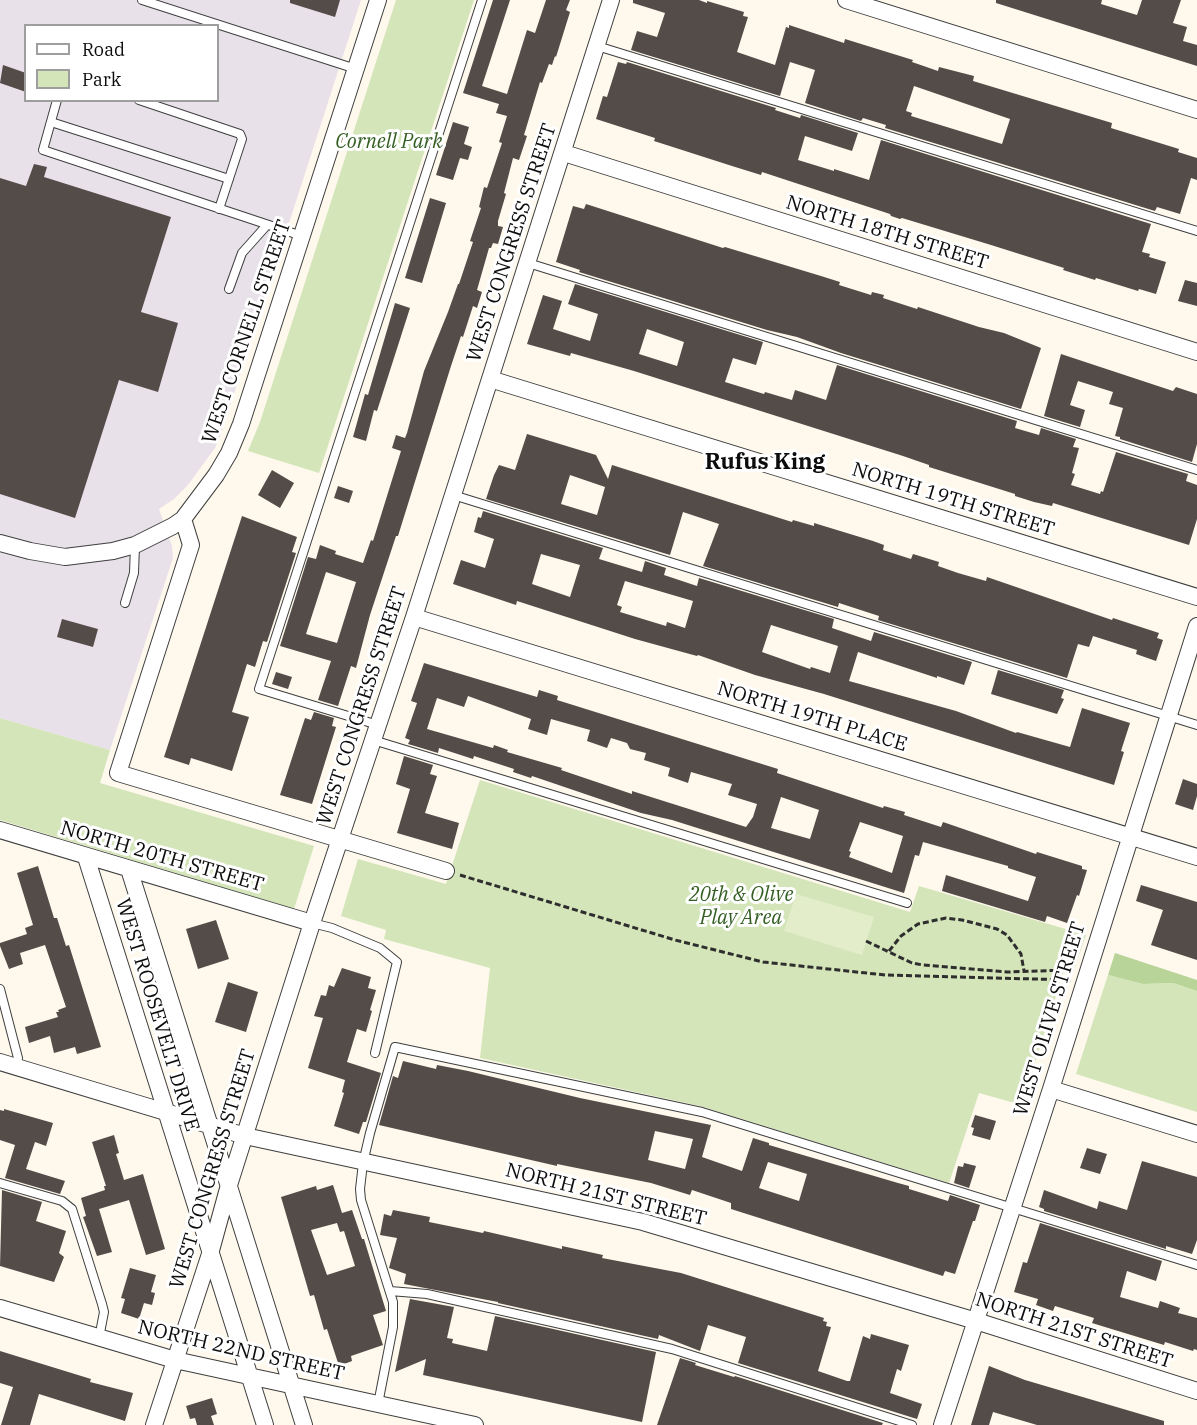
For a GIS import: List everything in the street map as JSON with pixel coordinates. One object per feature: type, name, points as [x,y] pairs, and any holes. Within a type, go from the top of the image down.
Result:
[{"type":"street","name":"WEST CORNELL STREET","points":[[0,543],[30,552],[65,557],[114,551],[135,544],[183,519],[216,476],[236,439],[378,0]]},
{"type":"street","name":"WEST CONGRESS STREET","points":[[154,1425],[210,1254],[229,1185],[312,923],[414,617],[612,0]]},
{"type":"street","points":[[846,0],[1197,110]]},
{"type":"street","name":"NORTH 18TH STREET","points":[[564,153],[1197,352]]},
{"type":"street","name":"NORTH 19TH STREET","points":[[490,379],[1197,597]]},
{"type":"street","points":[[183,519],[191,545],[118,772],[446,871]]},
{"type":"street","name":"NORTH 19TH PLACE","points":[[414,617],[1197,857]]},
{"type":"street","name":"WEST OLIVE STREET","points":[[942,1425],[1197,626]]},
{"type":"street","name":"NORTH 20TH STREET","points":[[0,830],[312,923]]},
{"type":"street","name":"WEST ROOSEVELT DRIVE","points":[[86,857],[265,1425]]},
{"type":"street","name":"WEST ROOSEVELT DRIVE","points":[[129,869],[304,1425]]},
{"type":"street","name":"NORTH 21ST STREET","points":[[0,1062],[245,1136],[643,1222],[976,1321],[1197,1392]]},
{"type":"street","points":[[1051,1089],[1197,1134]]},
{"type":"street","name":"NORTH 22ND STREET","points":[[0,1308],[175,1360],[378,1404],[427,1420],[475,1425]]},
{"type":"lane","points":[[142,0],[216,24]]},
{"type":"lane","points":[[482,0],[259,689],[376,732],[907,903]]},
{"type":"lane","points":[[219,25],[356,69]]},
{"type":"lane","points":[[597,46],[1197,231]]},
{"type":"lane","points":[[56,102],[43,150],[302,236]]},
{"type":"lane","points":[[145,102],[240,134],[242,139],[219,209]]},
{"type":"lane","points":[[51,122],[229,179]]},
{"type":"lane","points":[[229,289],[242,253],[267,225]]},
{"type":"lane","points":[[528,263],[1197,470]]},
{"type":"lane","points":[[453,495],[1197,725]]},
{"type":"lane","points":[[125,603],[134,573],[135,544]]},
{"type":"lane","points":[[312,923],[332,928],[380,948],[397,962],[375,1053]]},
{"type":"lane","points":[[0,989],[18,1058],[17,1067]]},
{"type":"lane","points":[[378,1404],[394,1321],[393,1302],[361,1200],[360,1189],[363,1163],[395,1047],[702,1112],[1197,1265]]},
{"type":"lane","points":[[0,1183],[62,1201],[72,1209],[104,1312],[99,1338]]},
{"type":"lane","points":[[390,1291],[427,1294],[672,1349],[912,1425]]},
{"type":"path","points":[[446,871],[675,940],[763,962],[885,975],[1065,979],[1084,984]]},
{"type":"path","points":[[889,951],[901,936],[918,924],[946,918],[962,920],[997,929],[1007,935],[1021,954],[1024,971]]},
{"type":"path","points":[[866,940],[912,963],[923,965],[983,970],[1068,970]]},
{"type":"shaded area","points":[[0,0],[361,0],[221,434],[215,448],[188,485],[174,499],[159,509],[172,546],[173,558],[110,750],[0,718]]},
{"type":"green space","name":"Cornell Park","points":[[396,0],[474,0],[319,473],[248,451],[260,422]]},
{"type":"green space","points":[[0,718],[110,750],[100,783],[314,846],[294,909],[0,820]]},
{"type":"green space","name":"20th & Olive Play Area","points":[[480,780],[910,912],[919,886],[1086,935],[1073,973],[1063,973],[1022,1105],[979,1093],[949,1183],[700,1106],[480,1058],[490,968],[384,939],[386,930],[341,916],[358,859],[446,884]]},
{"type":"green space","points":[[796,894],[874,917],[862,955],[784,931]]},
{"type":"green space","points":[[1115,953],[1197,980],[1197,991],[1173,983],[1143,984],[1108,975]]},
{"type":"green space","points":[[1108,975],[1143,984],[1173,983],[1197,991],[1197,1112],[1076,1074]]},
{"type":"building","points":[[290,0],[340,0],[335,17],[290,3]]},
{"type":"building","points":[[493,0],[510,0],[482,86],[507,94],[527,30],[535,33],[546,0],[570,0],[566,10],[570,12],[556,57],[552,65],[549,64],[542,83],[540,82],[519,160],[513,158],[498,221],[498,226],[503,227],[498,244],[493,243],[489,248],[477,290],[482,292],[477,308],[473,306],[463,337],[461,336],[398,536],[396,536],[370,615],[356,668],[351,666],[338,706],[318,700],[331,661],[280,646],[308,557],[316,559],[320,545],[336,551],[335,554],[363,563],[371,540],[373,541],[401,451],[392,448],[396,435],[405,438],[407,433],[424,371],[459,284],[473,242],[470,241],[481,208],[479,207],[484,187],[487,188],[502,143],[499,142],[507,116],[496,113],[499,104],[463,93]],"holes":[[[326,572],[356,582],[337,643],[306,634]]]},
{"type":"building","points":[[633,0],[699,0],[744,12],[743,16],[748,17],[737,52],[775,65],[786,27],[789,28],[789,25],[844,43],[845,39],[913,60],[912,62],[938,71],[939,67],[974,76],[973,81],[1112,123],[1111,128],[1179,149],[1178,152],[1197,158],[1197,180],[1191,178],[1180,214],[1157,207],[1155,211],[885,128],[886,125],[863,118],[861,121],[805,103],[815,70],[790,62],[780,96],[631,50],[637,31],[657,37],[665,13],[633,3]],"holes":[[[914,86],[1010,119],[1002,144],[911,116],[912,113],[906,111]]]},
{"type":"building","points":[[996,0],[1102,0],[1101,4],[1137,15],[1142,0],[1181,0],[1173,23],[1187,27],[1183,41],[1197,45],[1197,66],[996,3]]},
{"type":"building","points":[[618,62],[626,64],[627,62],[776,108],[775,110],[800,118],[801,115],[858,133],[852,151],[805,136],[798,160],[834,171],[834,169],[869,180],[881,140],[1151,224],[1142,252],[1150,254],[1149,257],[1166,262],[1156,294],[1063,270],[1064,268],[900,219],[762,172],[761,175],[654,141],[655,138],[596,119],[603,96],[607,97]]},
{"type":"building","points":[[3,65],[24,72],[24,91],[0,83]]},
{"type":"building","points":[[453,122],[469,127],[464,144],[472,147],[468,160],[460,158],[453,180],[436,175]]},
{"type":"building","points":[[34,164],[47,167],[44,177],[171,217],[141,312],[178,323],[158,392],[119,380],[75,518],[0,494],[0,178],[26,186]]},
{"type":"building","points":[[430,198],[446,203],[422,283],[405,278]]},
{"type":"building","points":[[586,204],[723,248],[840,282],[839,285],[871,295],[872,292],[884,295],[883,298],[1004,333],[1041,348],[1021,409],[797,337],[767,330],[579,272],[580,270],[556,262],[573,206],[584,209]]},
{"type":"building","points":[[1185,280],[1197,283],[1197,306],[1178,301]]},
{"type":"building","points":[[575,284],[763,342],[756,365],[733,358],[725,382],[764,394],[765,392],[792,400],[795,390],[826,400],[837,365],[1017,421],[1015,428],[1039,435],[1041,428],[1076,439],[1073,447],[1079,448],[1071,485],[1100,494],[1101,491],[1103,492],[1116,452],[1188,474],[1186,481],[1197,485],[1197,519],[1189,545],[1053,503],[1052,506],[1034,502],[903,456],[634,371],[571,353],[570,356],[527,344],[543,295],[562,301],[553,329],[590,341],[598,314],[568,304]],"holes":[[[647,329],[684,342],[677,366],[639,354]]]},
{"type":"building","points":[[395,303],[410,308],[377,411],[374,410],[366,441],[353,437]]},
{"type":"building","points":[[1061,354],[1173,391],[1176,387],[1197,394],[1197,444],[1192,462],[1115,436],[1123,408],[1109,404],[1113,392],[1078,381],[1070,405],[1085,410],[1080,427],[1044,416]]},
{"type":"building","points":[[527,434],[596,455],[608,479],[612,465],[792,522],[793,520],[814,526],[814,523],[884,545],[883,550],[911,559],[913,554],[939,562],[938,566],[958,573],[986,581],[987,577],[1112,620],[1113,618],[1159,633],[1157,638],[1163,640],[1156,661],[1136,654],[1137,650],[1093,636],[1089,647],[1078,644],[1067,678],[878,620],[879,616],[839,603],[838,607],[703,566],[719,524],[683,512],[670,555],[486,499],[499,465],[515,470]],"holes":[[[570,475],[605,487],[597,515],[561,504]]]},
{"type":"building","points":[[272,470],[294,483],[280,508],[258,495]]},
{"type":"building","points":[[338,486],[353,491],[349,503],[334,498]]},
{"type":"building","points":[[483,511],[603,548],[599,559],[642,572],[645,561],[666,568],[664,575],[697,586],[699,578],[834,619],[832,628],[871,641],[874,632],[972,662],[964,685],[858,652],[849,681],[956,711],[1016,733],[1070,747],[1082,708],[1130,723],[1114,785],[824,694],[755,675],[698,655],[635,639],[517,601],[516,605],[453,584],[461,560],[485,568],[494,539],[474,532],[478,517],[481,518]],"holes":[[[541,554],[580,565],[570,597],[532,584]],[[625,581],[693,601],[685,628],[667,622],[666,626],[620,612],[622,607],[617,605]],[[771,625],[838,646],[830,673],[811,667],[810,669],[762,652]]]},
{"type":"building","points":[[242,516],[297,537],[292,552],[296,553],[267,642],[263,641],[255,667],[247,664],[232,712],[249,717],[232,771],[191,758],[189,765],[164,757]]},
{"type":"building","points":[[62,619],[98,629],[93,647],[57,637]]},
{"type":"building","points":[[424,663],[537,697],[539,690],[558,696],[557,700],[778,769],[777,773],[883,808],[884,806],[905,812],[904,815],[941,827],[943,822],[1036,854],[1037,852],[1082,866],[1082,869],[1087,870],[1067,923],[1047,916],[1045,922],[942,891],[946,875],[1028,901],[1036,877],[1008,868],[1008,866],[923,842],[919,856],[915,855],[904,893],[672,820],[641,813],[532,776],[531,778],[513,772],[514,769],[474,756],[473,759],[439,748],[438,753],[408,744],[410,740],[405,738],[417,703],[411,701]],"holes":[[[468,696],[531,719],[528,729],[547,735],[551,719],[590,730],[587,741],[607,748],[611,738],[627,743],[630,749],[646,753],[644,760],[670,768],[668,776],[688,783],[691,772],[732,784],[728,795],[757,804],[753,817],[746,827],[632,791],[632,794],[561,770],[562,768],[507,752],[508,750],[494,745],[493,748],[427,729],[437,698],[464,707]],[[781,797],[819,810],[810,839],[771,828]],[[860,822],[903,836],[892,873],[849,857],[851,852],[849,851]]]},
{"type":"building","points":[[998,670],[1064,690],[1061,698],[1064,699],[1057,714],[991,694]]},
{"type":"building","points":[[276,672],[292,677],[288,689],[272,684]]},
{"type":"building","points":[[314,712],[334,718],[332,726],[336,727],[312,804],[280,795],[305,718],[311,720]]},
{"type":"building","points":[[404,756],[433,765],[430,774],[437,776],[425,813],[459,823],[452,849],[397,833],[410,789],[396,784]]},
{"type":"building","points":[[1183,779],[1197,784],[1197,796],[1193,810],[1175,804]]},
{"type":"building","points":[[38,866],[54,918],[57,918],[66,946],[69,945],[101,1047],[77,1054],[75,1047],[54,1053],[50,1036],[29,1043],[25,1027],[58,1017],[56,1012],[66,1007],[45,945],[20,953],[23,964],[9,969],[0,946],[0,943],[27,934],[25,928],[33,925],[17,873]]},
{"type":"building","points":[[1141,885],[1197,902],[1197,960],[1151,945],[1163,910],[1136,901]]},
{"type":"building","points":[[216,920],[229,959],[198,969],[186,929]]},
{"type":"building","points":[[342,968],[371,977],[368,988],[376,990],[366,1032],[357,1029],[347,1062],[381,1073],[366,1122],[363,1122],[359,1134],[334,1126],[344,1093],[342,1092],[345,1080],[308,1068],[323,1018],[314,1016],[321,995],[326,996],[329,985],[334,987]]},
{"type":"building","points":[[228,982],[258,992],[246,1032],[215,1022]]},
{"type":"building","points":[[403,1061],[436,1069],[437,1065],[468,1071],[580,1098],[711,1125],[702,1157],[742,1171],[753,1138],[769,1143],[769,1145],[909,1186],[909,1189],[948,1201],[950,1195],[980,1205],[955,1274],[945,1271],[943,1276],[731,1209],[731,1203],[692,1190],[690,1195],[651,1183],[557,1164],[557,1166],[379,1125],[393,1076],[398,1078]],"holes":[[[655,1131],[693,1139],[685,1169],[648,1160]],[[768,1162],[807,1174],[799,1201],[759,1188]]]},
{"type":"building","points":[[4,1109],[53,1123],[46,1146],[35,1142],[26,1169],[65,1181],[60,1194],[5,1178],[15,1145],[0,1140],[0,1110],[4,1111]]},
{"type":"building","points":[[975,1115],[996,1121],[990,1140],[972,1135],[974,1128],[971,1127]]},
{"type":"building","points":[[114,1135],[119,1153],[116,1154],[124,1180],[143,1174],[165,1249],[146,1255],[129,1200],[99,1209],[112,1252],[97,1256],[83,1217],[86,1216],[81,1198],[105,1190],[104,1186],[106,1186],[92,1142]]},
{"type":"building","points":[[1087,1148],[1107,1154],[1100,1174],[1080,1168]]},
{"type":"building","points":[[1142,1161],[1197,1177],[1197,1240],[1192,1254],[1166,1246],[1166,1249],[1044,1211],[1039,1207],[1044,1190],[1097,1209],[1099,1201],[1127,1210]]},
{"type":"building","points":[[964,1163],[976,1166],[969,1188],[954,1183],[958,1166],[963,1167]]},
{"type":"building","points":[[333,1185],[342,1213],[352,1210],[362,1239],[364,1239],[386,1311],[373,1315],[383,1345],[351,1356],[352,1361],[339,1366],[327,1329],[324,1330],[314,1295],[310,1296],[281,1197],[316,1186],[317,1190]],"holes":[[[337,1223],[340,1232],[344,1231],[355,1266],[327,1275],[311,1230]]]},
{"type":"building","points":[[2,1190],[42,1202],[36,1221],[66,1231],[59,1253],[64,1257],[54,1282],[0,1266]]},
{"type":"building","points":[[393,1210],[430,1217],[429,1222],[483,1233],[484,1231],[562,1249],[562,1246],[603,1255],[602,1258],[681,1273],[824,1318],[823,1321],[827,1322],[826,1326],[831,1327],[818,1371],[847,1381],[850,1381],[863,1336],[870,1339],[871,1334],[909,1345],[901,1371],[897,1369],[890,1393],[922,1404],[917,1419],[738,1363],[746,1337],[708,1325],[700,1351],[659,1335],[658,1339],[498,1302],[404,1284],[406,1274],[389,1268],[397,1238],[380,1235],[384,1214],[391,1216]]},
{"type":"building","points":[[1040,1223],[1162,1261],[1156,1281],[1127,1271],[1120,1297],[1158,1308],[1160,1301],[1180,1308],[1178,1313],[1197,1318],[1197,1350],[1193,1351],[1165,1342],[1164,1345],[1092,1323],[1094,1318],[1055,1306],[1053,1311],[1036,1305],[1038,1299],[1014,1292],[1023,1262],[1027,1263]]},
{"type":"building","points":[[130,1268],[156,1275],[151,1292],[155,1293],[152,1305],[144,1303],[139,1319],[121,1313],[125,1299],[121,1298]]},
{"type":"building","points":[[410,1299],[454,1307],[447,1338],[453,1339],[452,1343],[487,1351],[495,1316],[656,1352],[642,1422],[423,1375],[426,1359],[395,1372]]},
{"type":"building","points":[[0,1351],[91,1379],[90,1382],[133,1393],[125,1421],[39,1394],[30,1425],[1,1425],[13,1387],[0,1383]]},
{"type":"building","points":[[680,1358],[696,1363],[695,1365],[883,1423],[882,1425],[657,1425]]},
{"type":"building","points":[[989,1366],[1025,1380],[1164,1421],[1164,1425],[1037,1425],[993,1412],[989,1425],[971,1425]]},
{"type":"building","points":[[212,1398],[217,1414],[211,1416],[214,1425],[197,1425],[195,1418],[190,1419],[186,1406]]},
{"type":"district","name":"Rufus King","points":[[765,463]]}]
